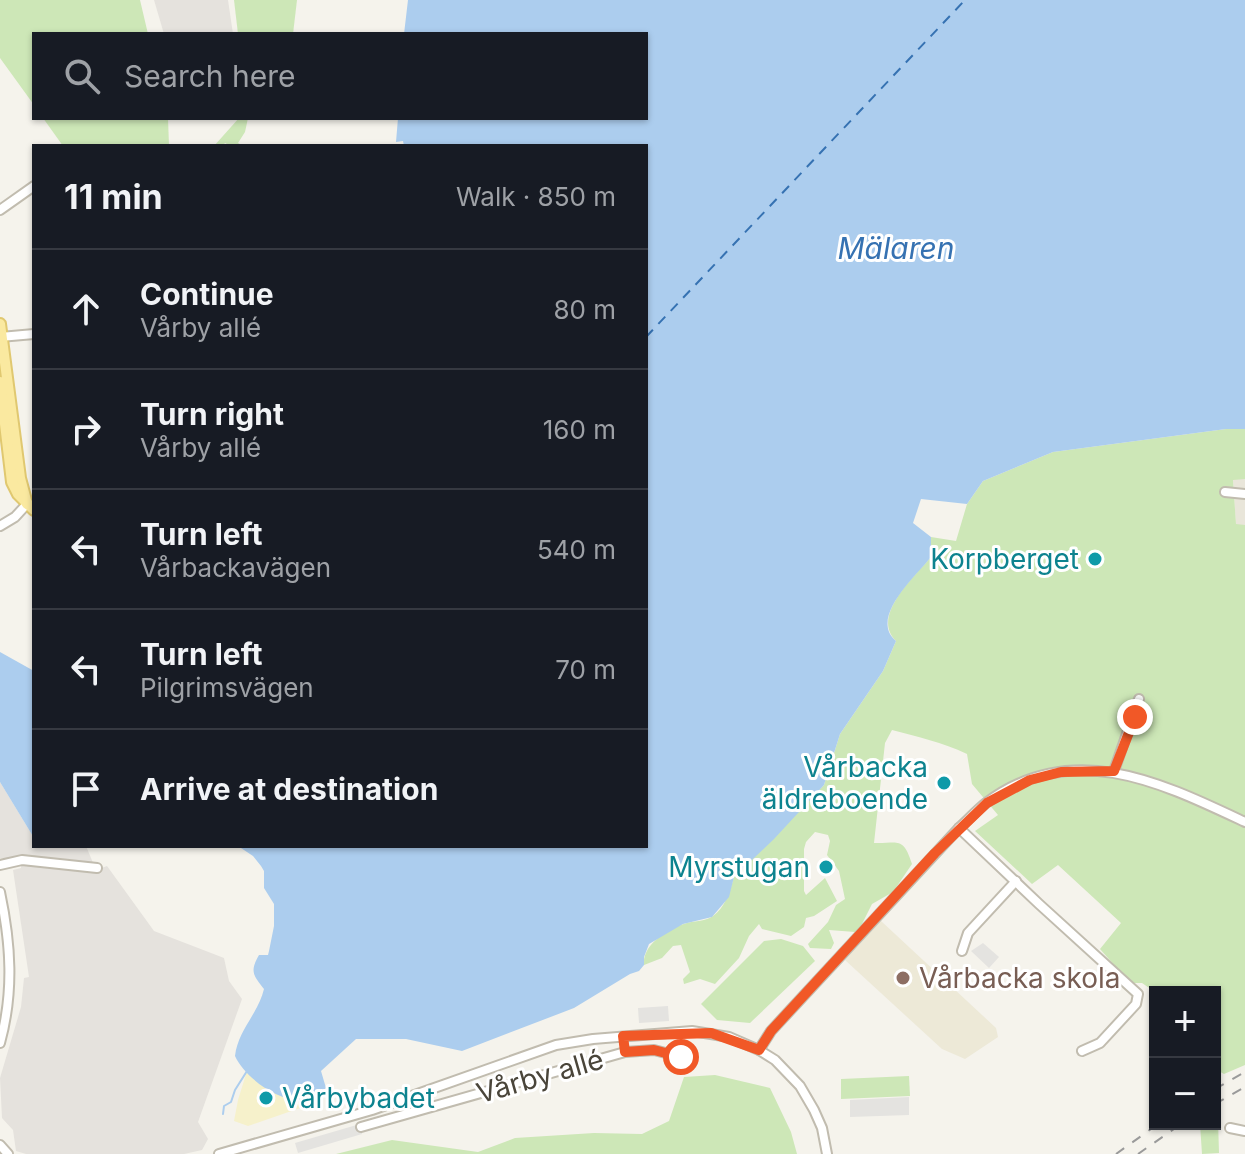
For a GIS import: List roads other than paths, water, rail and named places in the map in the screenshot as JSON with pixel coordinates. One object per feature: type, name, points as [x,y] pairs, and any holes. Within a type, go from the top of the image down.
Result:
[{"type":"main road","points":[[0,324],[20,478],[30,507]]},
{"type":"main road","points":[[0,382],[12,482],[30,507]]},
{"type":"street","points":[[0,210],[32,187]]},
{"type":"street","points":[[1,337],[32,334]]},
{"type":"street","points":[[1225,492],[1245,494]]},
{"type":"street","points":[[0,526],[30,507]]},
{"type":"street","points":[[1114,771],[1139,699]]},
{"type":"street","points":[[759,1050],[771,1031],[959,828],[987,803],[1030,780],[1061,772],[1114,771],[1173,790],[1245,822]]},
{"type":"street","points":[[959,828],[1138,994],[1136,1004],[1100,1043],[1082,1051]]},
{"type":"street","points":[[0,865],[22,860],[97,868]]},
{"type":"street","points":[[962,951],[968,933],[1016,881]]},
{"type":"street","points":[[0,892],[11,967],[10,1000],[0,1043]]},
{"type":"street","name":"Vårby allé","points":[[219,1154],[372,1110],[556,1045],[623,1036],[711,1033],[759,1050],[775,1060],[800,1086],[822,1128],[827,1154]]},
{"type":"street","name":"Vårby allé","points":[[623,1036],[625,1052]]},
{"type":"street","name":"Vårby allé","points":[[361,1127],[625,1052],[654,1050],[681,1057]]},
{"type":"street","name":"Vårby allé","points":[[450,1083],[455,1099]]},
{"type":"street","points":[[1230,1128],[1245,1131]]},
{"type":"street","points":[[0,1145],[8,1154]]},
{"type":"water","name":"Mälaren","points":[[408,0],[1245,0],[1245,429],[1053,452],[983,481],[967,504],[921,499],[913,523],[931,537],[931,557],[906,585],[891,609],[889,632],[896,641],[883,671],[840,734],[824,785],[734,877],[729,897],[712,917],[683,924],[649,944],[644,965],[639,971],[574,1008],[462,1051],[406,1039],[356,1039],[321,1071],[326,1088],[315,1097],[289,1099],[262,1086],[235,1056],[240,1038],[264,989],[255,977],[254,966],[259,955],[268,955],[274,926],[274,904],[264,888],[264,871],[253,856],[241,848],[648,848],[648,144],[396,142],[398,120],[648,120],[648,32],[404,32]]},
{"type":"water","points":[[0,652],[32,670],[32,835],[0,782]]},
{"type":"waterway","points":[[223,1114],[224,1106],[231,1102],[247,1071]]},
{"type":"railway","points":[[1221,1086],[1245,1072]]},
{"type":"railway","points":[[1221,1101],[1245,1087]]},
{"type":"railway","points":[[1116,1154],[1150,1130]]},
{"type":"railway","points":[[1138,1154],[1172,1130]]},
{"type":"place","name":"Korpberget","points":[[1095,559]]},
{"type":"place","name":"Vårbacka äldreboende","points":[[944,783]]},
{"type":"place","name":"Myrstugan","points":[[826,867]]},
{"type":"place","name":"Vårbacka skola","points":[[903,978]]},
{"type":"place","name":"Vårbybadet","points":[[266,1098]]}]
